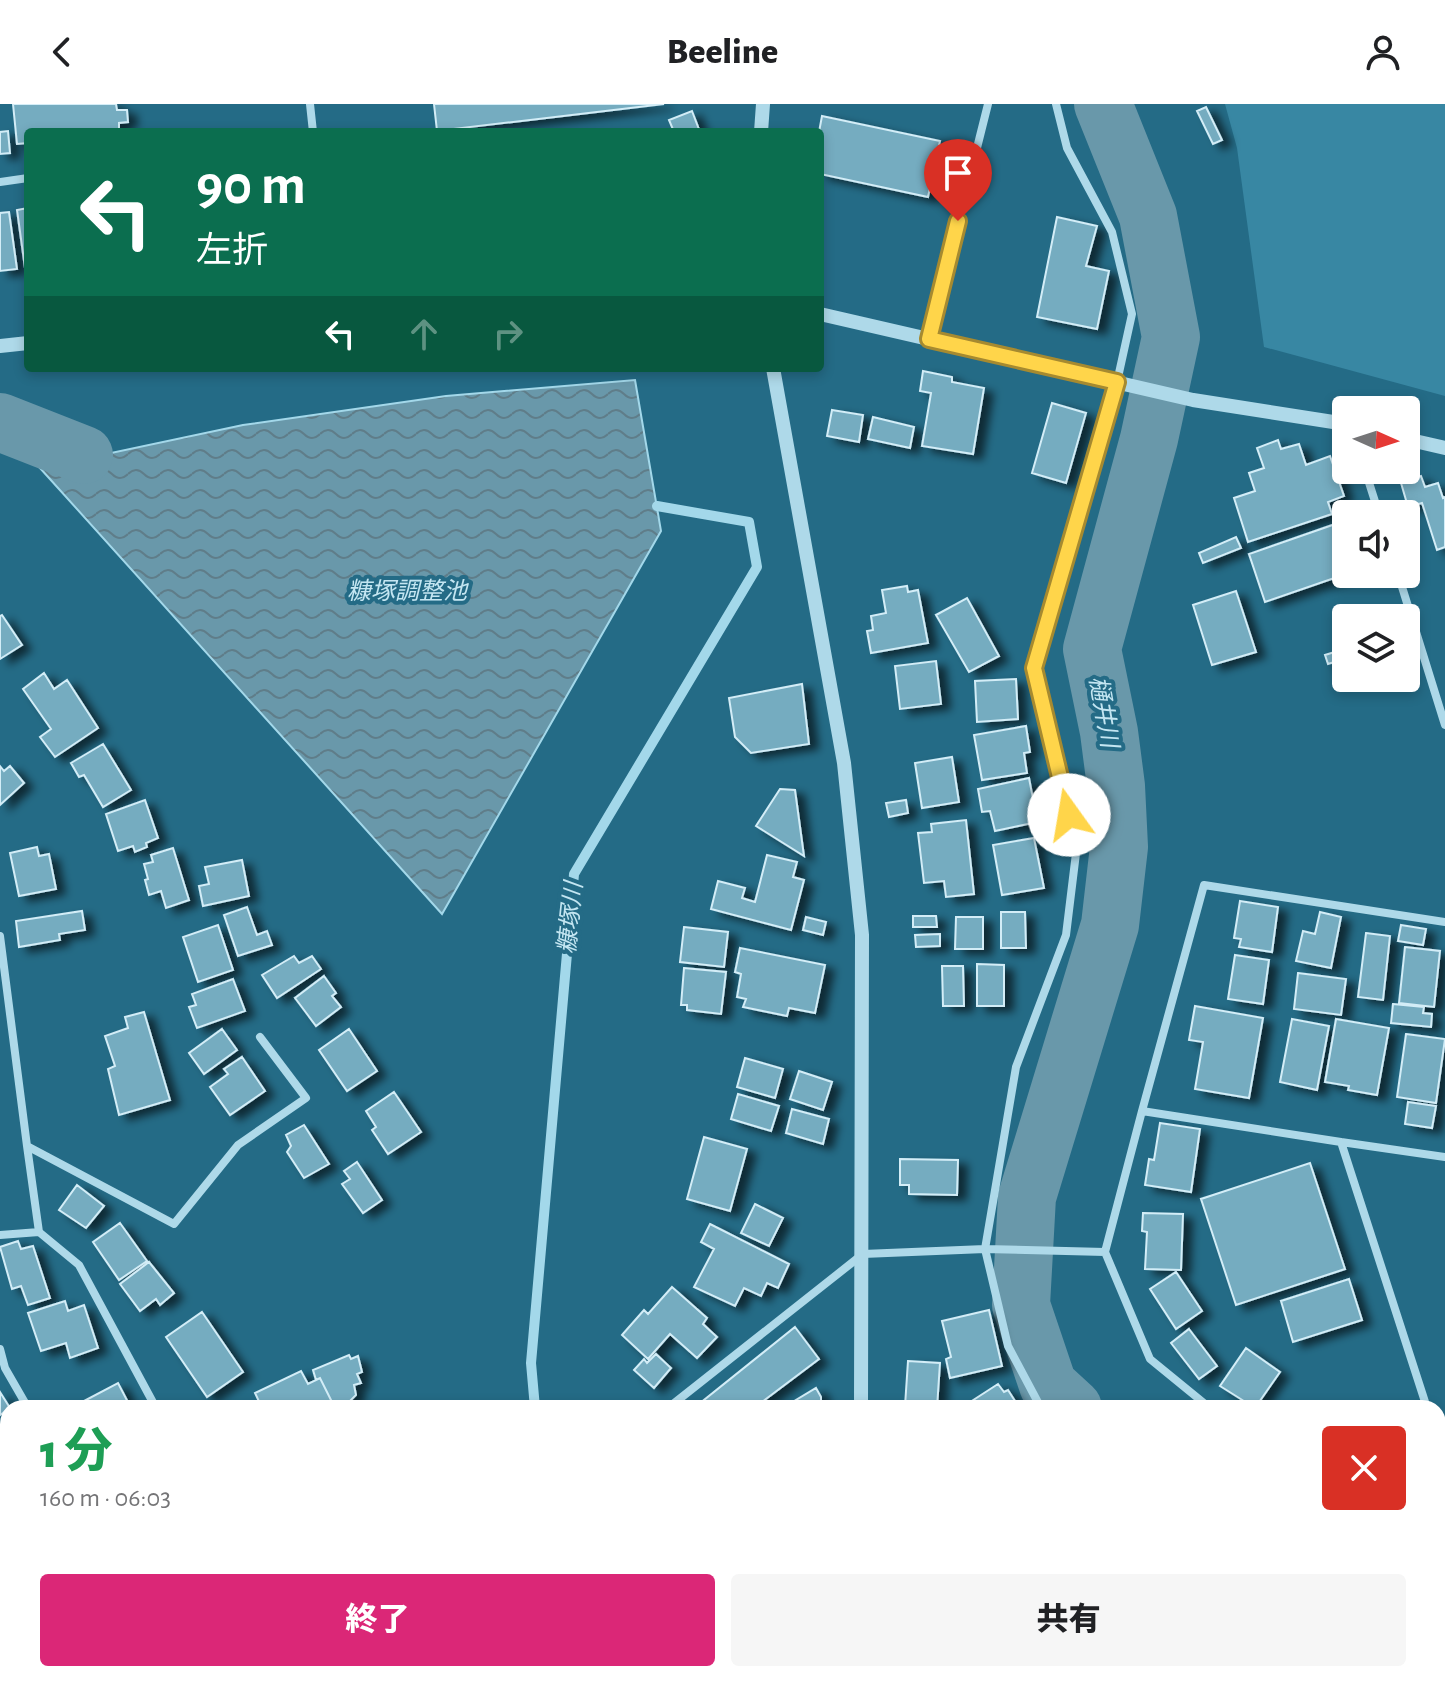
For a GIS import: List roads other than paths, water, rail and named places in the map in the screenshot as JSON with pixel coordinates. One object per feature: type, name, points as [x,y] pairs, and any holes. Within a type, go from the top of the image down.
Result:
[{"type":"street","points":[[310,104],[313,128]]},
{"type":"street","points":[[761,128],[763,104]]},
{"type":"street","points":[[929,339],[988,104]]},
{"type":"street","points":[[1037,1400],[1008,1346],[985,1249],[1016,1067],[1066,935],[1077,845],[1034,668],[1124,384],[1132,314],[1112,232],[1067,148],[1056,104]]},
{"type":"street","points":[[0,182],[24,179]]},
{"type":"street","points":[[824,315],[1193,400],[1332,422]]},
{"type":"street","points":[[0,346],[24,343]]},
{"type":"street","points":[[774,372],[844,763],[862,935],[861,1400]]},
{"type":"street","points":[[1420,442],[1445,448]]},
{"type":"street","points":[[1402,588],[1445,725]]},
{"type":"street","points":[[1200,1400],[1150,1359],[1105,1252],[1204,885],[1445,922]]},
{"type":"street","points":[[0,936],[39,1232],[79,1265],[152,1400]]},
{"type":"street","points":[[27,1146],[174,1224],[238,1145],[306,1098],[260,1037]]},
{"type":"street","points":[[1142,1111],[1445,1157]]},
{"type":"street","points":[[1341,1142],[1424,1400]]},
{"type":"street","points":[[0,1235],[39,1232]]},
{"type":"street","points":[[678,1400],[863,1254],[985,1249],[1105,1252]]},
{"type":"street","points":[[0,1349],[5,1368],[23,1400]]},
{"type":"water","name":"糠塚調整池","points":[[635,380],[661,531],[442,914],[40,468],[243,425],[446,396]]},
{"type":"waterway","name":"樋井川","points":[[1064,1400],[1048,1385],[1021,1305],[1027,1197],[1110,925],[1119,847],[1116,786],[1109,732],[1092,649],[1149,439],[1171,337],[1148,216],[1103,104]]},
{"type":"waterway","name":"糠塚川","points":[[0,422],[84,455]]},
{"type":"waterway","name":"糠塚川","points":[[534,1400],[531,1363],[574,874],[757,567],[749,522],[657,506]]}]
